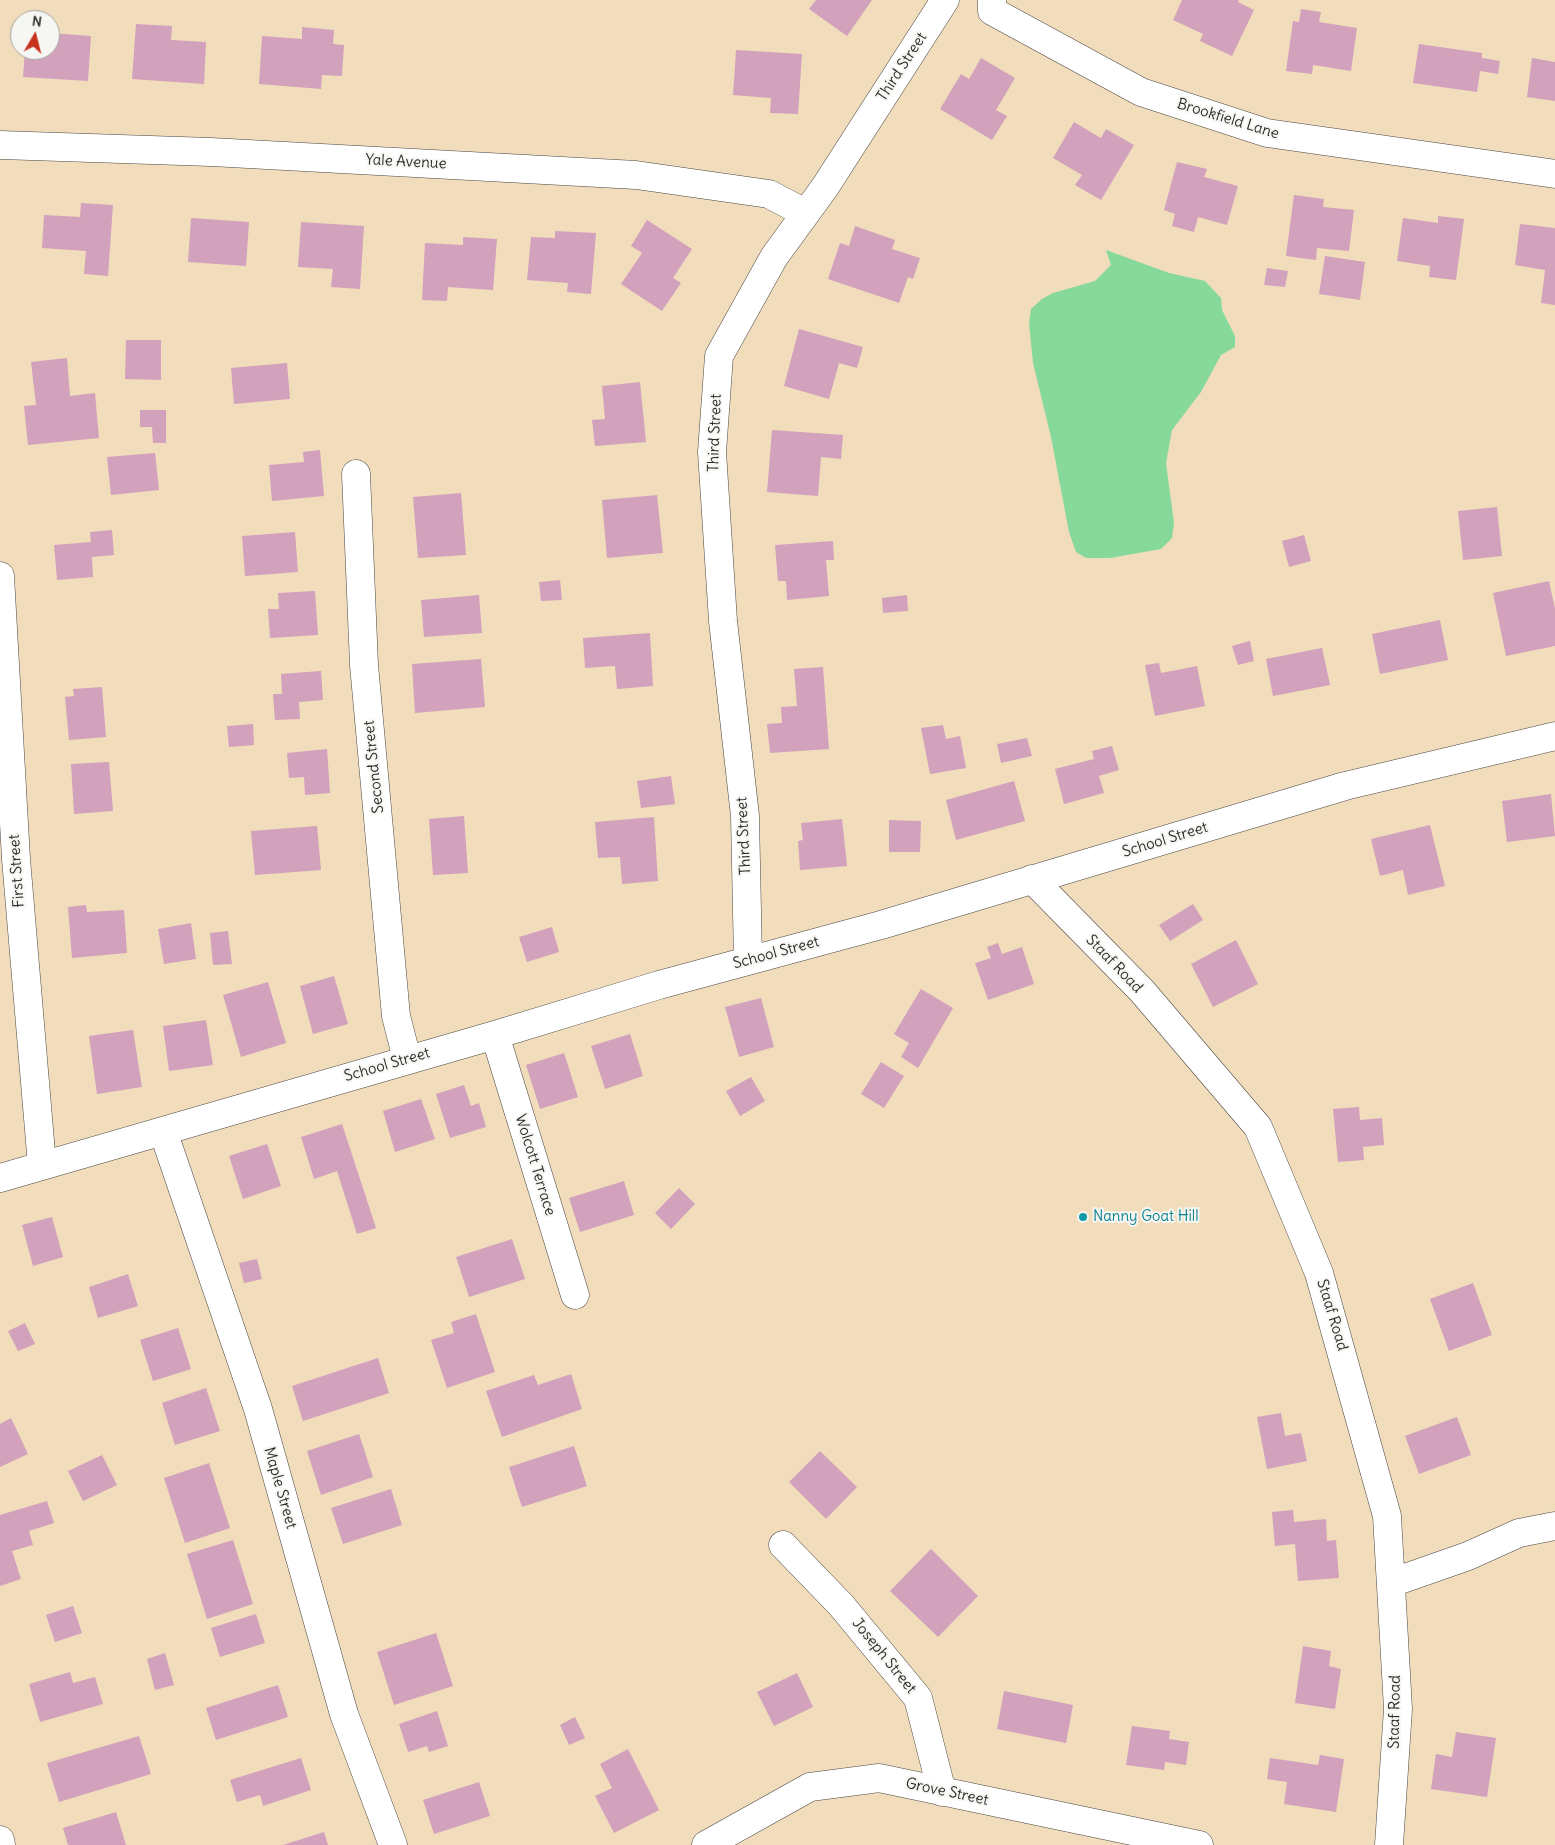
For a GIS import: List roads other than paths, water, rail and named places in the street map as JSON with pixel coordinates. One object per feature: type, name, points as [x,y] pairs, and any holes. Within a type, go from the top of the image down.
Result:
[{"type":"street","name":"Third Street","points":[[748,960],[745,816],[723,621],[712,452],[719,356],[774,257],[825,187],[945,0]]},
{"type":"street","name":"Brookfield Lane","points":[[992,0],[992,11],[1141,92],[1267,133],[1555,174]]},
{"type":"street","name":"Yale Avenue","points":[[0,145],[211,152],[636,174],[769,194],[805,213]]},
{"type":"street","name":"Second Street","points":[[356,474],[364,665],[396,1016],[407,1059]]},
{"type":"street","name":"First Street","points":[[0,576],[18,887],[42,1166]]},
{"type":"street","name":"School Street","points":[[0,1178],[495,1035],[659,984],[881,924],[1032,880],[1345,786],[1555,736]]},
{"type":"street","name":"Staaf Road","points":[[1032,880],[1142,991],[1258,1127],[1319,1273],[1342,1349],[1387,1516],[1398,1709],[1389,1845]]},
{"type":"street","name":"Wolcott Terrace","points":[[495,1035],[575,1295]]},
{"type":"street","name":"Maple Street","points":[[163,1131],[258,1410],[344,1714],[393,1845]]},
{"type":"street","points":[[1391,1583],[1468,1556],[1518,1533],[1555,1526]]},
{"type":"street","name":"Joseph Street","points":[[783,1544],[841,1605],[918,1698],[942,1792]]},
{"type":"street","name":"Grove Street","points":[[706,1845],[810,1787],[879,1778],[1200,1845]]},
{"type":"street","points":[[0,1840],[1,1845]]},
{"type":"place","name":"Nanny Goat Hill","points":[[1083,1217]]}]
